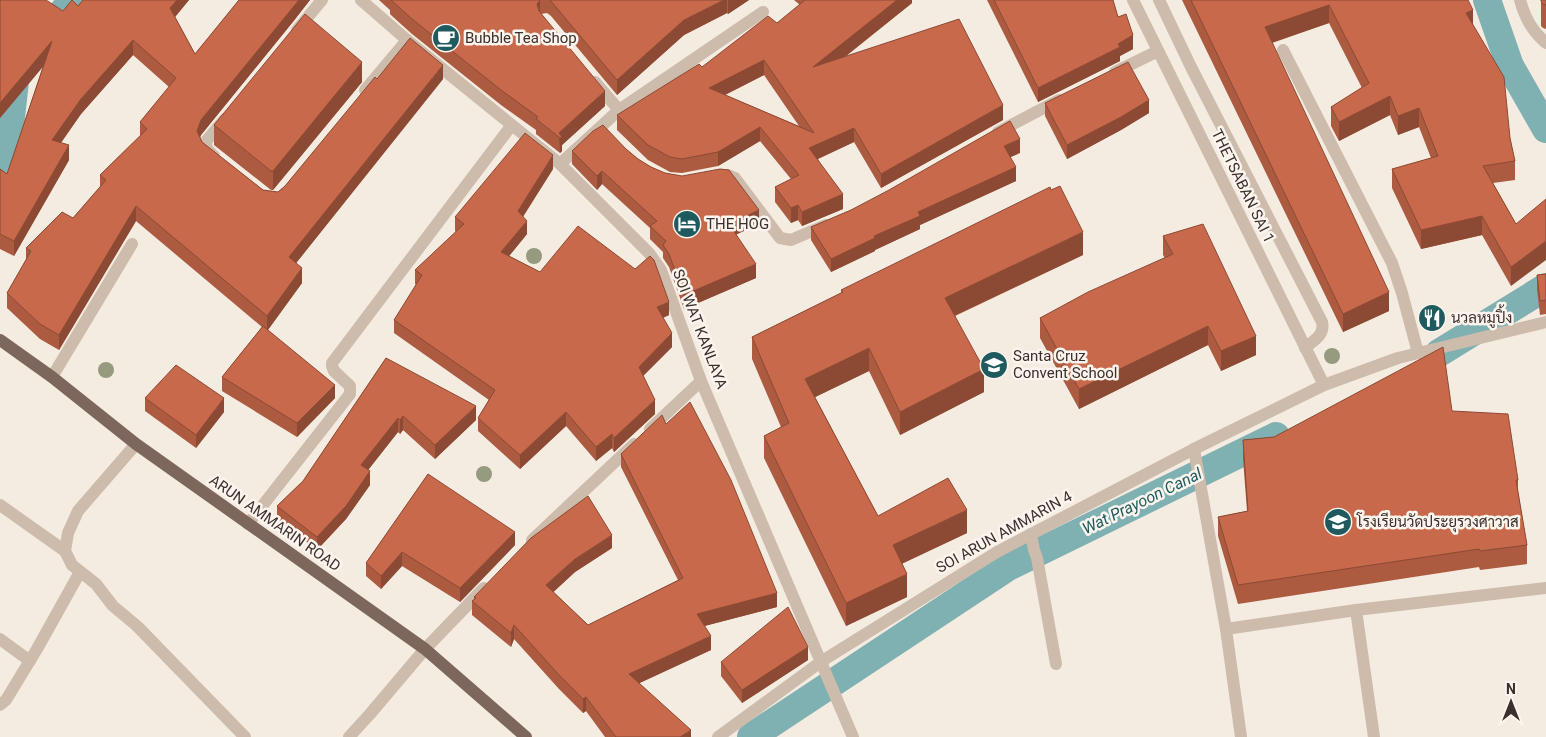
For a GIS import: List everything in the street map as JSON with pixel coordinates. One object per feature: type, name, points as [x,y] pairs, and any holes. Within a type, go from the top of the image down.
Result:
[{"type":"main road","name":"ARUN AMMARIN ROAD","points":[[0,340],[136,444],[425,650],[526,737]]},
{"type":"street","points":[[292,37],[322,0]]},
{"type":"street","name":"SOI WAT KANLAYA","points":[[361,0],[511,126],[560,164],[649,253],[660,270],[701,381],[840,702],[853,737]]},
{"type":"street","name":"THETSABAN SAI 1","points":[[1133,0],[1324,386]]},
{"type":"street","points":[[1158,0],[1322,322],[1323,331],[1320,336],[1305,348]]},
{"type":"street","points":[[1520,0],[1526,18],[1536,35],[1546,43]]},
{"type":"street","points":[[560,164],[606,128],[620,110],[762,12]]},
{"type":"street","points":[[358,98],[407,40]]},
{"type":"street","points":[[1284,50],[1392,263],[1421,352]]},
{"type":"street","points":[[1107,77],[1158,51]]},
{"type":"street","points":[[588,73],[620,110]]},
{"type":"street","points":[[986,139],[1072,94]]},
{"type":"street","points":[[222,162],[207,150],[205,144],[231,111]]},
{"type":"street","points":[[248,524],[350,394],[350,386],[334,371],[332,363],[511,126]]},
{"type":"street","points":[[707,178],[722,174],[735,178],[777,235],[786,240],[791,240],[840,219]]},
{"type":"street","points":[[52,378],[132,244]]},
{"type":"street","name":"SOI ARUN AMMARIN 4","points":[[718,737],[822,661],[997,552],[1194,449],[1324,386],[1398,358],[1546,322]]},
{"type":"street","points":[[520,551],[701,381]]},
{"type":"street","points":[[65,551],[68,533],[78,511],[136,444]]},
{"type":"street","points":[[1194,449],[1226,629],[1241,737]]},
{"type":"street","points":[[0,505],[65,551],[72,565],[96,584],[113,606],[137,626],[245,737]]},
{"type":"street","points":[[1031,534],[1056,664]]},
{"type":"street","points":[[0,704],[6,700],[30,661],[80,572]]},
{"type":"street","points":[[348,737],[425,650],[493,579]]},
{"type":"street","points":[[1226,629],[1356,610],[1546,588]]},
{"type":"street","points":[[1356,610],[1374,737]]},
{"type":"street","points":[[0,639],[30,661]]},
{"type":"building","points":[[0,0],[46,0],[63,11],[72,0],[78,6],[83,0],[177,0],[170,8],[195,54],[239,0],[299,0],[201,120],[197,131],[202,142],[263,190],[278,192],[285,186],[375,77],[377,79],[410,38],[443,65],[289,257],[302,268],[267,316],[136,206],[59,335],[40,324],[7,293],[31,251],[26,248],[62,212],[73,218],[106,180],[100,175],[147,129],[140,122],[176,78],[133,40],[81,99],[52,140],[69,145],[14,241],[0,234],[0,169],[7,174],[52,41],[0,103]]},
{"type":"building","points":[[391,0],[540,0],[537,4],[539,11],[605,91],[559,133],[562,137],[560,138],[536,119],[538,117],[501,90]]},
{"type":"building","points":[[550,0],[724,0],[684,20],[617,80]]},
{"type":"building","points":[[805,0],[897,0],[813,67],[959,19],[1003,105],[881,174],[854,128],[809,148],[843,194],[802,212],[798,205],[791,208],[775,187],[799,175],[760,127],[718,152],[682,159],[670,157],[648,145],[617,115],[699,64],[702,67],[768,16],[777,23]],"holes":[[[764,60],[814,133],[709,88]]]},
{"type":"building","points":[[994,0],[1113,0],[1118,17],[1126,14],[1133,35],[1118,44],[1120,47],[1038,88]]},
{"type":"building","points":[[1191,0],[1468,0],[1473,10],[1466,13],[1504,77],[1510,138],[1515,161],[1483,166],[1516,224],[1546,199],[1546,241],[1511,267],[1482,216],[1421,230],[1392,169],[1438,156],[1419,108],[1398,116],[1390,96],[1339,122],[1331,107],[1369,83],[1329,5],[1265,27],[1389,292],[1343,314]]},
{"type":"building","points":[[1541,0],[1546,0],[1546,5],[1543,4]]},
{"type":"building","points":[[305,14],[362,62],[273,171],[271,171],[214,125]]},
{"type":"building","points":[[1128,62],[1149,100],[1067,145],[1045,103]]},
{"type":"building","points":[[1010,121],[1020,139],[1004,146],[1016,167],[918,212],[920,216],[874,236],[875,238],[831,259],[811,227],[851,210],[889,190]]},
{"type":"building","points":[[603,125],[638,159],[665,173],[682,176],[720,169],[729,170],[759,210],[729,224],[756,264],[684,295],[669,254],[663,245],[666,241],[650,226],[657,221],[602,171],[597,176],[572,151],[593,131]]},
{"type":"building","points":[[525,133],[553,155],[518,211],[527,221],[501,252],[540,272],[578,226],[635,269],[650,256],[654,260],[669,302],[657,307],[672,333],[639,367],[655,400],[614,438],[612,434],[596,447],[566,412],[520,455],[478,418],[495,390],[394,320],[422,275],[415,270],[464,224],[455,217]]},
{"type":"building","points":[[1060,186],[1083,232],[945,298],[984,369],[900,412],[869,348],[805,379],[878,516],[948,478],[967,510],[893,545],[907,574],[846,603],[764,436],[789,423],[752,337],[843,292],[841,290],[1050,187],[1051,190]]},
{"type":"building","points":[[1203,224],[1256,336],[1221,351],[1208,326],[1079,389],[1040,318],[1088,292],[1173,254],[1163,236]]},
{"type":"building","points":[[1546,274],[1546,300],[1540,301],[1537,275]]},
{"type":"building","points":[[263,326],[335,385],[297,423],[222,377]]},
{"type":"building","points":[[1443,347],[1452,411],[1508,414],[1518,480],[1516,480],[1527,545],[1480,551],[1479,549],[1238,585],[1218,517],[1248,511],[1243,440],[1274,437]]},
{"type":"building","points":[[386,358],[476,406],[435,445],[403,416],[400,420],[398,418],[361,465],[370,471],[346,506],[317,537],[277,506],[303,481]]},
{"type":"building","points":[[176,365],[224,398],[196,435],[145,398]]},
{"type":"building","points":[[690,402],[731,480],[777,593],[697,614],[711,636],[629,674],[691,730],[680,737],[616,737],[586,697],[583,699],[559,675],[514,625],[511,633],[472,601],[531,538],[588,496],[612,535],[575,559],[546,585],[588,625],[683,578],[621,454],[662,415],[666,424]]},
{"type":"building","points":[[428,474],[515,532],[460,588],[402,552],[381,576],[366,563]]},
{"type":"building","points":[[788,607],[808,647],[742,690],[721,662]]},
{"type":"waterway","points":[[0,165],[8,144],[16,72],[72,0]]},
{"type":"waterway","name":"Wat Prayoon Canal","points":[[1487,0],[1510,66],[1546,129]]},
{"type":"waterway","name":"Wat Prayoon Canal","points":[[1439,353],[1546,287]]},
{"type":"waterway","name":"Wat Prayoon Canal","points":[[751,737],[1008,567],[1276,436]]},
{"type":"place","name":"Bubble Tea Shop","points":[[446,38]]},
{"type":"place","name":"THE HOG","points":[[687,224]]},
{"type":"place","name":"นวลหมูปิ้ง","points":[[1432,318]]},
{"type":"place","name":"Santa Cruz Convent School","points":[[994,365]]},
{"type":"place","name":"โรงเรียนวัดประยุรวงศาวาส","points":[[1338,522]]}]
